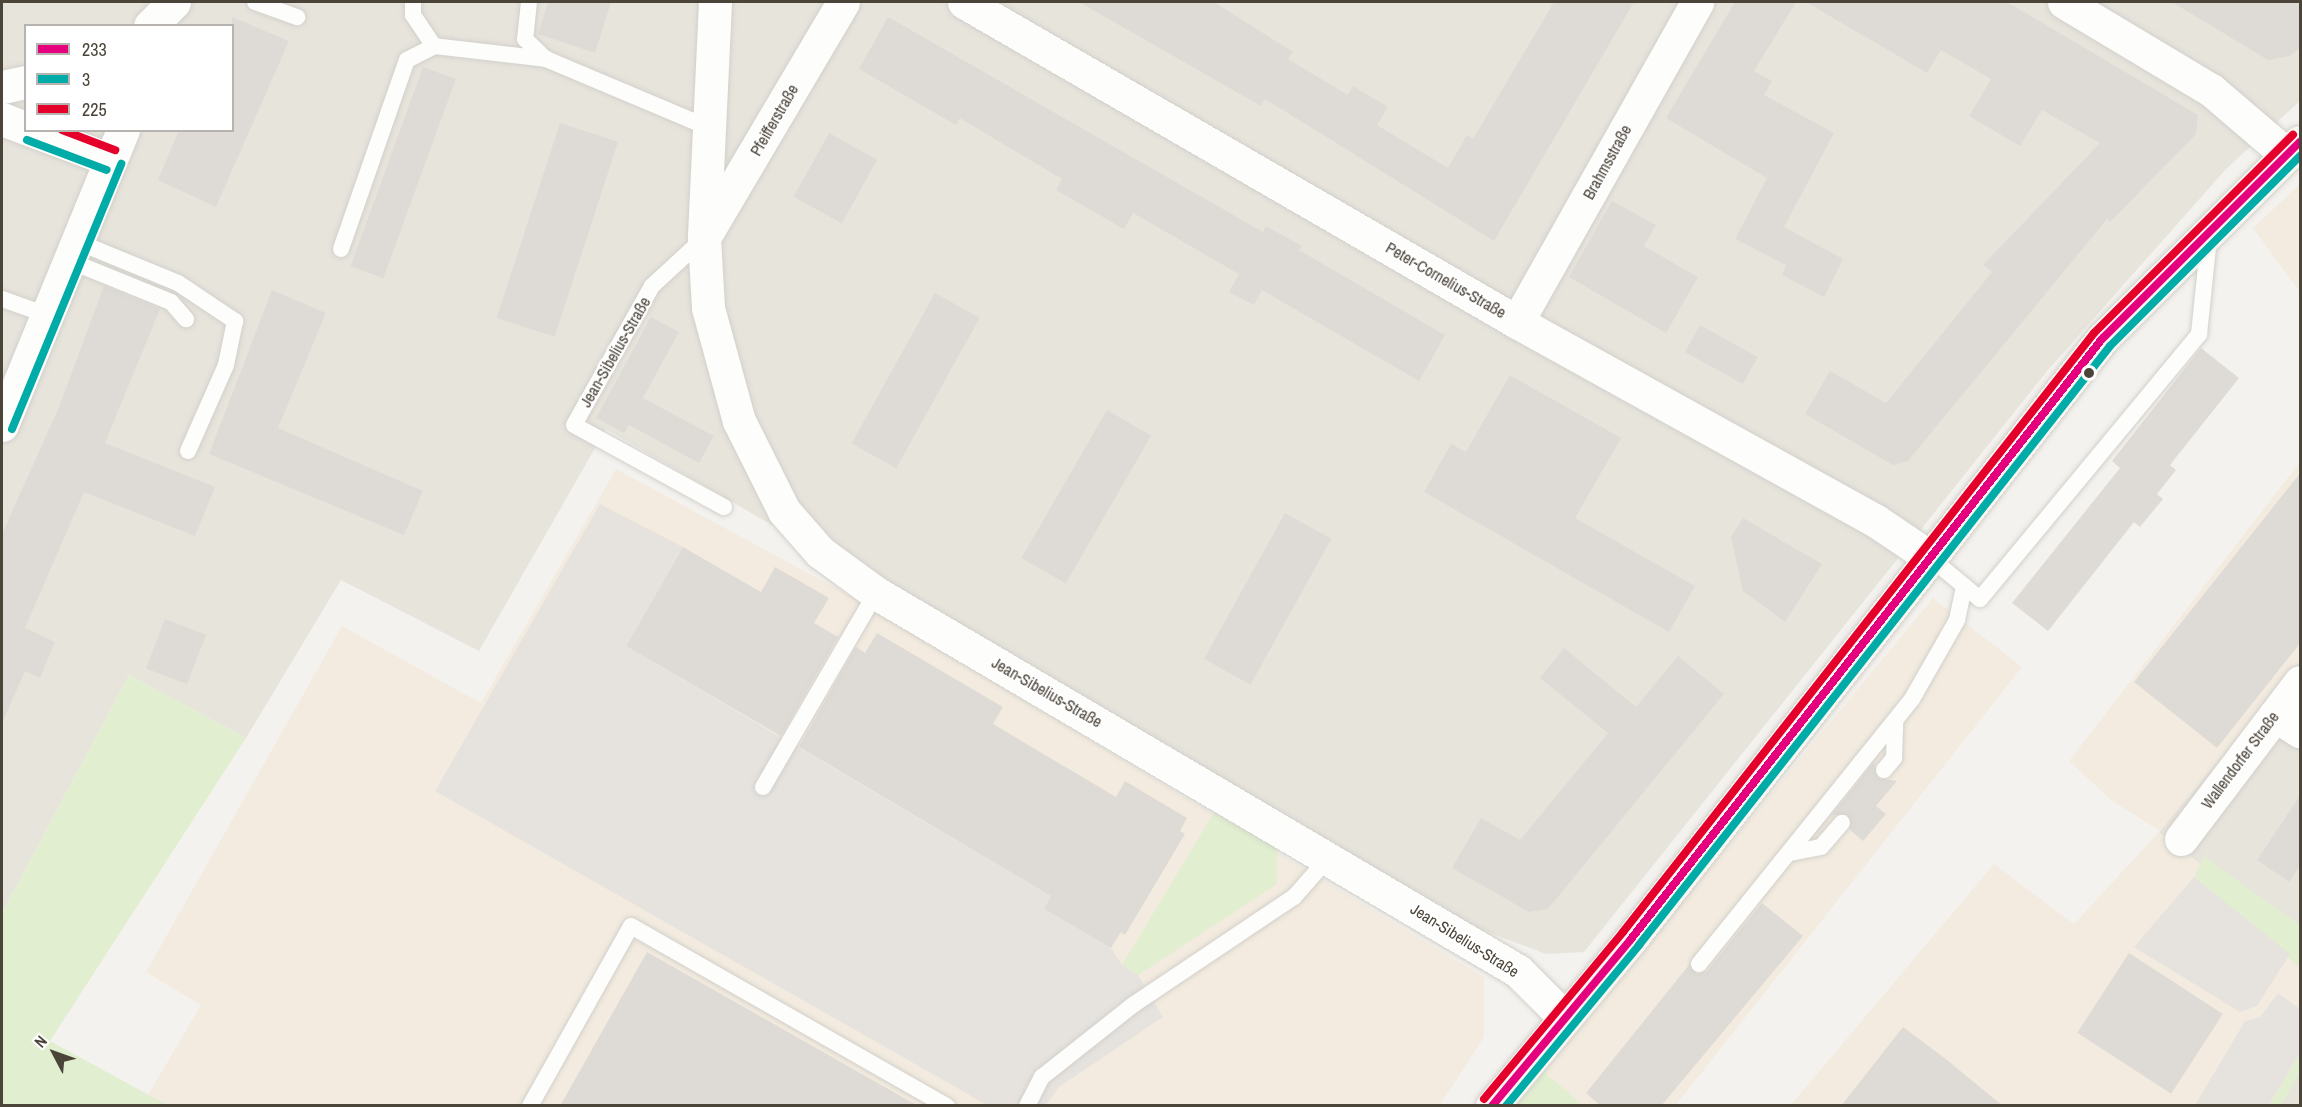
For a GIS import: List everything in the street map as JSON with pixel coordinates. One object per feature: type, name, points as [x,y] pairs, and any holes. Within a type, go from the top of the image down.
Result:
[{"type":"street","points":[[152,24],[174,2]]},
{"type":"street","points":[[166,24],[174,2]]},
{"type":"street","name":"Jean-Sibelius-Straße","points":[[715,2],[704,238],[708,308],[739,421],[784,511],[820,552],[876,593],[1330,856],[1518,971],[1563,1016]]},
{"type":"street","name":"Pfeifferstraße","points":[[704,238],[843,2]]},
{"type":"street","name":"Peter-Cornelius-Straße","points":[[964,2],[1517,322],[1876,521],[1928,556]]},
{"type":"street","name":"Brahmsstraße","points":[[1517,322],[1697,2]]},
{"type":"street","points":[[1492,1106],[1563,1016],[1631,939],[1928,556],[2102,339],[2294,148],[2211,90],[2064,2]]},
{"type":"street","points":[[2,87],[24,82]]},
{"type":"street","points":[[2,120],[24,127]]},
{"type":"street","points":[[36,132],[111,160]]},
{"type":"street","points":[[2,425],[122,132]]},
{"type":"street","name":"Wallendorfer Straße","points":[[2181,839],[2288,723],[2301,682]]},
{"type":"lane","points":[[255,2],[297,18]]},
{"type":"lane","points":[[413,2],[413,15],[434,46]]},
{"type":"lane","points":[[529,2],[525,39],[546,59]]},
{"type":"lane","points":[[341,249],[407,60],[434,46],[546,59],[709,128]]},
{"type":"lane","points":[[1928,556],[1980,599],[2199,334],[2210,230]]},
{"type":"lane","name":"Jean-Sibelius-Straße","points":[[704,238],[652,286],[574,425],[724,507]]},
{"type":"lane","points":[[74,252],[171,302],[186,318]]},
{"type":"lane","points":[[74,252],[178,283],[235,321],[226,365],[188,451]]},
{"type":"lane","points":[[2,299],[47,315]]},
{"type":"lane","points":[[1700,964],[1895,723],[1957,620],[1964,586]]},
{"type":"lane","points":[[763,787],[876,593]]},
{"type":"lane","points":[[1884,770],[1894,758],[1895,723]]},
{"type":"lane","points":[[1790,853],[1821,847],[1842,823]]},
{"type":"lane","points":[[1027,1106],[1042,1077],[1133,1005],[1294,897],[1330,856]]},
{"type":"lane","points":[[530,1106],[631,926],[947,1106]]},
{"type":"shaded area","points":[[2,2],[2300,2],[2300,101],[2226,169],[2048,370],[1584,952],[1546,954],[1453,919],[606,429],[479,651],[341,580],[246,738],[129,675],[2,913]]},
{"type":"shaded area","points":[[2300,184],[2300,292],[2253,228]]},
{"type":"shaded area","points":[[2300,462],[2300,662],[2160,831],[2111,800],[2069,761]]},
{"type":"shaded area","points":[[616,469],[856,599],[1484,977],[1484,1037],[1440,1105],[167,1106],[148,1095],[201,1005],[146,972],[342,626],[481,703]]},
{"type":"shaded area","points":[[600,504],[683,547],[626,646],[1051,896],[1044,909],[1111,948],[1122,965],[1138,975],[1163,1017],[1059,1087],[1046,1105],[987,1105],[435,791]]},
{"type":"shaded area","points":[[1933,598],[2022,667],[1676,1105],[1582,1105],[1542,1071]]},
{"type":"shaded area","points":[[2300,662],[2300,942],[2159,832]]},
{"type":"shaded area","points":[[2159,832],[2300,942],[2300,1065],[2277,1105],[1790,1106],[1994,864],[2074,924]]},
{"type":"shaded area","points":[[2194,877],[2290,954],[2257,1006],[2240,1012],[2134,947]]},
{"type":"shaded area","points":[[2278,993],[2300,1009],[2300,1053],[2269,1105],[2195,1105],[2245,1021],[2260,1017]]},
{"type":"shaded area","points":[[2300,1065],[2300,1105],[2277,1105]]},
{"type":"green space","points":[[129,675],[246,738],[50,1041],[167,1105],[2,1105],[2,913]]},
{"type":"green space","points":[[1215,811],[1277,848],[1277,884],[1138,975],[1122,965]]},
{"type":"green space","points":[[2204,857],[2300,925],[2300,968],[2194,877]]},
{"type":"green space","points":[[2300,1053],[2300,1072],[2281,1105],[2269,1106]]},
{"type":"green space","points":[[1542,1071],[1567,1091],[1582,1105],[1516,1106]]},
{"type":"building","points":[[548,2],[611,2],[595,53],[538,34]]},
{"type":"building","points":[[1079,2],[1214,2],[1293,52],[1288,59],[1348,95],[1353,86],[1388,107],[1377,125],[1448,168],[1467,135],[1473,139],[1554,2],[1634,2],[1494,241],[1265,99],[1261,106]]},
{"type":"building","points":[[1735,2],[1796,2],[1754,71],[1772,81],[1764,95],[1834,133],[1784,227],[1843,259],[1824,297],[1782,275],[1786,265],[1735,239],[1767,178],[1666,118]]},
{"type":"building","points":[[1806,2],[2007,2],[2198,115],[2196,134],[2110,222],[2107,219],[1908,461],[1893,465],[1805,414],[1830,371],[1886,403],[1992,272],[1983,265],[2100,143],[2042,110],[2020,146],[1969,116],[1991,79],[1941,50],[1927,73]]},
{"type":"building","points":[[2172,2],[2301,2],[2301,47],[2290,56],[2268,60]]},
{"type":"building","points":[[232,17],[289,41],[216,207],[158,180],[178,132],[234,132],[234,24],[232,24]]},
{"type":"building","points":[[888,17],[1263,232],[1266,226],[1302,246],[1299,250],[1445,335],[1419,381],[1262,290],[1254,305],[1229,292],[1239,274],[1133,213],[1124,229],[1056,190],[1062,179],[960,118],[956,125],[859,69]]},
{"type":"building","points":[[423,67],[456,79],[383,278],[350,266]]},
{"type":"building","points":[[560,123],[618,142],[555,337],[497,318]]},
{"type":"building","points":[[829,133],[877,160],[842,224],[794,197]]},
{"type":"building","points":[[1612,201],[1656,225],[1644,246],[1698,277],[1666,333],[1569,277]]},
{"type":"building","points":[[104,286],[160,309],[105,443],[215,487],[195,536],[84,492],[25,628],[55,642],[40,678],[25,671],[2,723],[2,534],[59,407]]},
{"type":"building","points":[[272,290],[326,313],[278,428],[423,491],[404,535],[209,454]]},
{"type":"building","points":[[935,293],[980,318],[896,468],[852,443]]},
{"type":"building","points":[[651,317],[679,332],[643,398],[714,436],[699,463],[629,425],[624,433],[596,418]]},
{"type":"building","points":[[1700,325],[1758,357],[1743,384],[1685,352]]},
{"type":"building","points":[[2201,348],[2239,378],[2170,465],[2176,470],[2157,494],[2163,499],[2140,527],[2134,522],[2048,631],[2012,603],[2120,468],[2112,461]]},
{"type":"building","points":[[1510,375],[1621,438],[1575,518],[1695,586],[1669,632],[1424,492],[1451,444],[1466,452]]},
{"type":"building","points":[[1107,410],[1151,436],[1066,584],[1022,558]]},
{"type":"building","points":[[2301,472],[2301,642],[2217,748],[2134,682]]},
{"type":"building","points":[[1285,513],[1331,539],[1250,685],[1204,659]]},
{"type":"building","points":[[1743,518],[1822,564],[1785,622],[1743,591],[1731,537]]},
{"type":"building","points":[[683,547],[761,592],[775,567],[829,598],[814,623],[838,637],[781,736],[626,646]]},
{"type":"building","points":[[165,619],[206,635],[187,684],[146,668]]},
{"type":"building","points":[[877,633],[1003,707],[993,724],[1116,797],[1125,781],[1187,818],[1180,831],[1185,834],[1125,935],[1121,932],[1111,948],[1044,909],[1051,896],[799,747],[856,647],[865,653]]},
{"type":"building","points":[[1564,648],[1636,707],[1678,656],[1724,694],[1548,909],[1529,912],[1452,868],[1481,818],[1520,840],[1608,733],[1540,678]]},
{"type":"building","points":[[1874,762],[1878,778],[1897,781],[1876,806],[1886,814],[1863,841],[1850,830],[1848,815],[1832,815]]},
{"type":"building","points":[[2301,794],[2301,864],[2289,882],[2257,860]]},
{"type":"building","points":[[1762,903],[1803,936],[1661,1106],[1601,1106],[1586,1093],[1689,965],[1697,974],[1707,971]]},
{"type":"building","points":[[647,952],[918,1106],[560,1106]]},
{"type":"building","points":[[2129,953],[2223,1014],[2171,1094],[2077,1033]]},
{"type":"building","points":[[1903,1027],[1947,1060],[2003,1106],[1841,1106]]},
{"type":"transit line","name":"225","points":[[67,132],[115,150]]},
{"type":"transit line","name":"225","points":[[1484,1099],[1623,932],[2094,333],[2293,135]]},
{"type":"transit line","name":"3","points":[[27,140],[107,170]]},
{"type":"transit line","name":"233","points":[[1492,1106],[1631,939],[2102,339],[2300,142]]},
{"type":"transit line","name":"3","points":[[1506,1106],[1639,945],[2110,346],[2300,156]]},
{"type":"transit line","name":"3","points":[[12,429],[121,164]]}]
